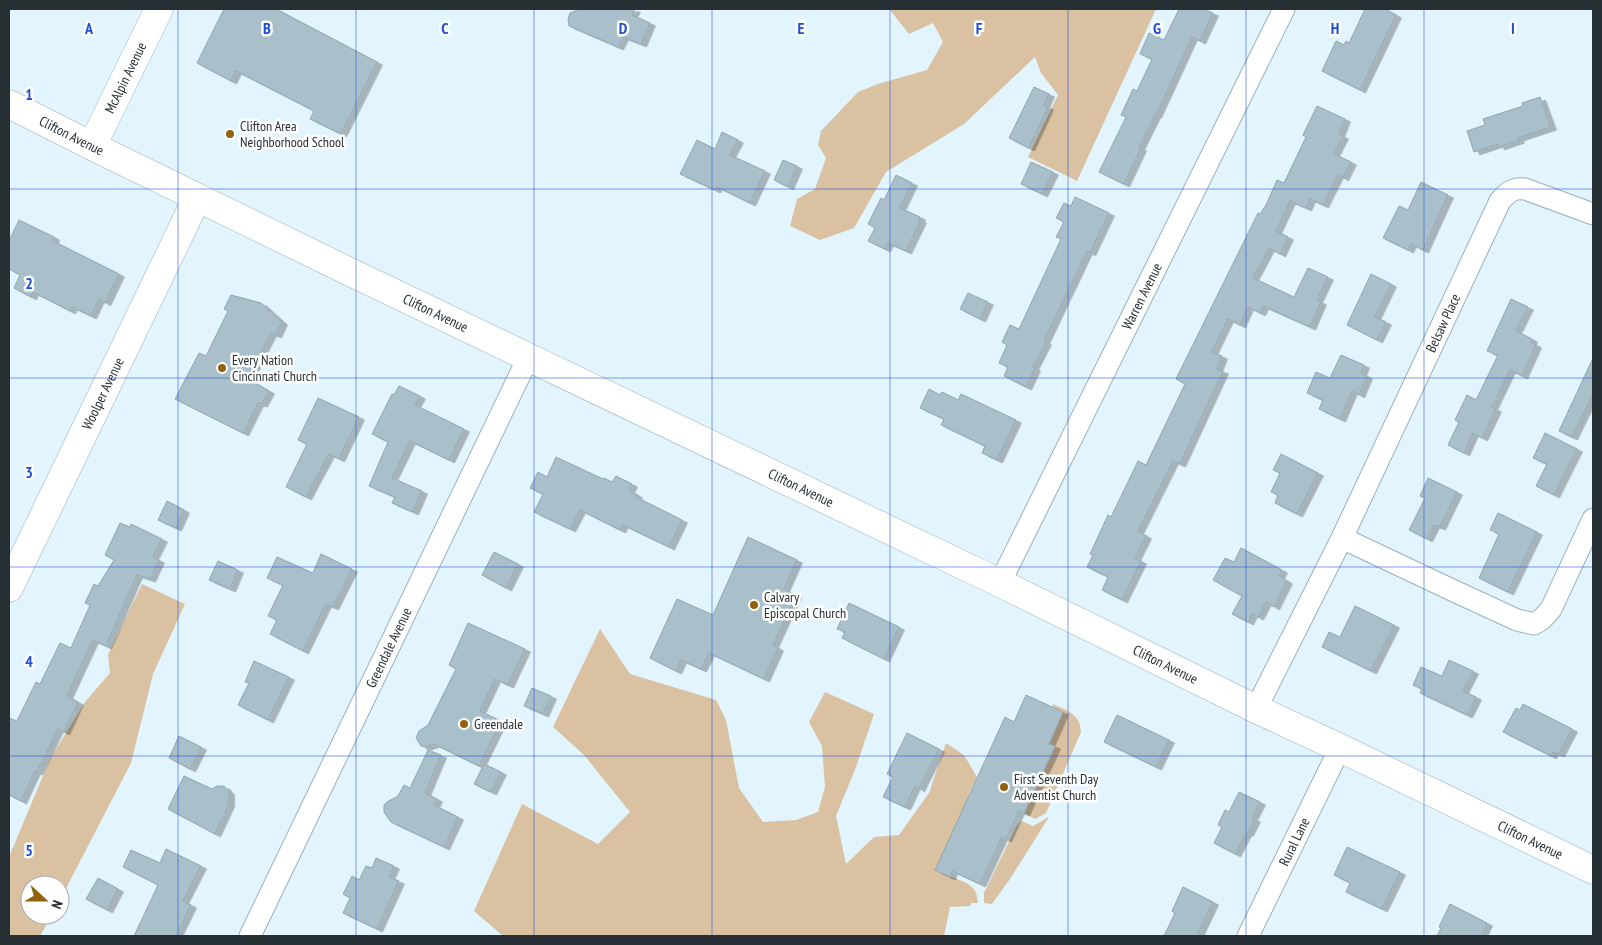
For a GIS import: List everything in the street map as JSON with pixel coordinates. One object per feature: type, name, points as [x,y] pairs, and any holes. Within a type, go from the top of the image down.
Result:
[{"type":"main road","name":"McAlpin Avenue","points":[[92,146],[159,9]]},
{"type":"main road","name":"Clifton Avenue","points":[[9,104],[528,358],[1000,583],[1256,709],[1593,870]]},
{"type":"main road","name":"Woolper Avenue","points":[[9,588],[198,198]]},
{"type":"street","name":"Warren Avenue","points":[[1000,583],[1284,9]]},
{"type":"street","name":"Belsaw Place","points":[[1256,709],[1342,538],[1500,201],[1508,192],[1516,188],[1525,189],[1593,214]]},
{"type":"street","name":"Greendale Avenue","points":[[250,936],[528,358]]},
{"type":"street","points":[[1342,538],[1517,620],[1534,624],[1542,619],[1551,609],[1593,519]]},
{"type":"street","name":"Rural Lane","points":[[1248,936],[1340,748]]},
{"type":"shaded area","points":[[891,9],[1156,9],[1077,181],[1028,157],[1058,95],[1041,73],[1035,57],[964,124],[886,172],[854,228],[820,240],[790,226],[797,199],[815,189],[826,158],[818,145],[821,131],[858,92],[878,84],[927,70],[943,42],[933,23],[909,34]]},
{"type":"shaded area","points":[[142,584],[185,604],[153,674],[131,763],[70,881],[70,875],[20,875],[20,925],[46,925],[40,936],[9,936],[9,857],[50,759],[85,702],[110,673],[108,655]]},
{"type":"shaded area","points":[[600,629],[630,674],[716,700],[726,720],[739,788],[763,822],[796,820],[818,812],[825,787],[822,746],[809,722],[825,692],[874,714],[856,767],[836,816],[846,864],[874,837],[899,835],[929,793],[946,743],[964,755],[977,777],[968,796],[973,799],[961,815],[935,870],[971,886],[976,892],[978,903],[971,903],[970,906],[950,907],[944,936],[503,936],[474,911],[522,804],[598,844],[630,812],[584,755],[553,727]]},
{"type":"shaded area","points":[[1053,704],[1076,717],[1081,732],[1046,813],[1035,819],[1024,813],[1055,747],[1049,744],[1063,712],[1052,707]]},
{"type":"shaded area","points":[[1049,817],[992,904],[984,903],[984,893],[1017,825],[1022,821],[1033,826]]},
{"type":"building","points":[[224,9],[276,9],[377,62],[341,134],[310,119],[314,111],[236,71],[231,81],[197,63]]},
{"type":"building","points":[[581,9],[635,9],[632,15],[650,23],[641,44],[623,37],[618,47],[569,26],[568,19],[570,13]]},
{"type":"building","points":[[1179,9],[1203,9],[1213,13],[1200,41],[1192,37],[1139,147],[1141,148],[1124,184],[1099,172],[1126,117],[1121,115],[1133,89],[1137,91],[1152,59],[1140,54],[1149,33],[1164,40]]},
{"type":"building","points":[[1365,9],[1385,9],[1396,15],[1360,90],[1322,71],[1336,41],[1344,45],[1346,41],[1349,43]]},
{"type":"building","points":[[1034,87],[1049,94],[1044,105],[1048,107],[1029,148],[1009,138]]},
{"type":"building","points":[[1540,97],[1551,127],[1518,138],[1519,140],[1499,147],[1498,144],[1474,152],[1467,131],[1485,125],[1483,119],[1523,106],[1522,103]]},
{"type":"building","points":[[1317,106],[1345,119],[1339,134],[1343,136],[1334,154],[1351,162],[1343,178],[1338,175],[1323,205],[1310,199],[1306,208],[1290,201],[1276,231],[1288,237],[1280,254],[1269,248],[1253,278],[1294,297],[1308,268],[1328,277],[1317,300],[1321,302],[1310,327],[1263,306],[1260,313],[1248,307],[1240,325],[1228,319],[1212,352],[1222,356],[1217,369],[1223,371],[1180,464],[1173,461],[1138,531],[1146,536],[1135,558],[1141,561],[1122,600],[1102,590],[1108,577],[1087,567],[1093,555],[1090,554],[1108,515],[1111,517],[1138,461],[1146,465],[1185,384],[1176,379],[1258,213],[1260,214],[1266,205],[1277,180],[1284,183],[1306,137],[1303,135]]},
{"type":"building","points":[[722,132],[738,140],[730,155],[765,171],[750,203],[717,187],[715,190],[680,174],[697,140],[715,149]]},
{"type":"building","points":[[783,160],[797,166],[788,187],[774,180]]},
{"type":"building","points":[[1031,162],[1053,172],[1042,194],[1021,184]]},
{"type":"building","points":[[896,175],[912,183],[900,208],[920,217],[919,220],[921,220],[906,251],[888,243],[885,249],[868,241],[875,228],[868,224],[881,198],[884,200]]},
{"type":"building","points":[[1421,182],[1448,195],[1423,250],[1411,244],[1408,250],[1383,238],[1399,206],[1408,210]]},
{"type":"building","points":[[1075,197],[1109,213],[1090,253],[1087,251],[1044,341],[1046,342],[1033,367],[1035,368],[1026,387],[1004,376],[1008,367],[999,363],[1007,345],[1002,342],[1010,325],[1019,329],[1061,239],[1056,237],[1064,222],[1056,218],[1064,203],[1071,206]]},
{"type":"building","points":[[19,220],[54,237],[53,241],[119,274],[105,303],[99,299],[91,316],[72,307],[70,311],[33,292],[31,297],[14,288],[20,275],[9,269],[9,241]]},
{"type":"building","points":[[1371,274],[1391,284],[1375,317],[1386,322],[1377,340],[1347,325]]},
{"type":"building","points":[[968,293],[988,302],[980,319],[960,309]]},
{"type":"building","name":"Every Nation Cincinnati Church","points":[[231,295],[261,303],[282,322],[276,335],[271,333],[248,379],[269,391],[262,404],[258,403],[243,433],[175,399],[199,353],[206,356],[228,311],[224,309]]},
{"type":"building","points":[[1511,299],[1528,307],[1516,331],[1532,339],[1531,342],[1536,345],[1522,376],[1510,370],[1492,407],[1496,409],[1482,438],[1473,433],[1464,453],[1448,445],[1459,422],[1455,420],[1467,395],[1476,400],[1498,355],[1487,351]]},
{"type":"building","points":[[1341,355],[1364,365],[1361,373],[1367,376],[1359,395],[1352,391],[1340,419],[1319,409],[1323,400],[1307,393],[1316,372],[1330,378]]},
{"type":"building","points":[[1593,358],[1593,394],[1572,437],[1559,431]]},
{"type":"building","points":[[399,386],[420,396],[415,405],[464,429],[449,460],[410,441],[392,478],[422,491],[413,512],[392,503],[395,497],[369,486],[388,442],[372,434],[392,394],[394,395]]},
{"type":"building","points":[[929,389],[940,395],[942,392],[958,400],[961,394],[1016,420],[997,460],[982,453],[985,446],[941,425],[944,419],[920,408]]},
{"type":"building","points":[[318,398],[359,417],[339,459],[329,454],[306,497],[286,487],[307,444],[298,440]]},
{"type":"building","points":[[1545,433],[1577,449],[1554,495],[1536,486],[1547,464],[1533,458]]},
{"type":"building","points":[[1281,454],[1318,473],[1297,514],[1275,503],[1278,495],[1271,492],[1280,473],[1273,470]]},
{"type":"building","points":[[556,457],[603,479],[612,482],[616,476],[632,484],[629,490],[637,495],[636,497],[682,520],[669,547],[623,525],[620,530],[580,510],[570,529],[534,512],[543,494],[530,488],[538,472],[547,477]]},
{"type":"building","points":[[1428,478],[1457,492],[1440,527],[1434,525],[1427,539],[1409,530],[1425,498],[1420,496]]},
{"type":"building","points":[[167,501],[184,510],[176,528],[158,520]]},
{"type":"building","points":[[1498,513],[1537,532],[1508,592],[1479,578],[1499,534],[1490,530]]},
{"type":"building","points":[[120,523],[130,527],[131,524],[162,539],[153,557],[159,560],[150,579],[137,575],[106,646],[93,640],[67,696],[78,702],[64,732],[58,729],[21,801],[9,795],[9,718],[17,721],[36,682],[40,684],[60,643],[71,648],[90,605],[85,603],[94,584],[98,586],[114,560],[105,555]]},
{"type":"building","name":"Calvary Episcopal Church","points":[[748,537],[797,560],[784,589],[796,595],[773,645],[778,648],[764,679],[709,653],[701,669],[681,660],[676,671],[650,658],[677,599],[713,615]]},
{"type":"building","points":[[1241,548],[1282,570],[1279,576],[1287,581],[1274,607],[1266,602],[1258,617],[1252,614],[1248,622],[1232,614],[1242,596],[1213,580],[1225,558],[1234,562]]},
{"type":"building","points":[[494,552],[518,564],[506,588],[482,575]]},
{"type":"building","points":[[321,554],[352,569],[333,607],[326,604],[303,651],[270,634],[277,620],[268,616],[283,585],[267,578],[277,557],[313,573]]},
{"type":"building","points":[[218,561],[238,570],[230,589],[209,580]]},
{"type":"building","points":[[849,603],[899,627],[884,659],[842,638],[845,632],[837,629]]},
{"type":"building","points":[[1355,606],[1394,625],[1371,671],[1322,647],[1329,632],[1340,637]]},
{"type":"building","points":[[468,623],[525,649],[508,685],[495,679],[480,711],[501,721],[479,766],[434,744],[426,747],[421,746],[416,738],[419,731],[428,725],[456,669],[449,665]]},
{"type":"building","points":[[1449,660],[1473,671],[1463,691],[1476,697],[1467,715],[1420,693],[1422,689],[1413,685],[1421,667],[1442,676]]},
{"type":"building","points":[[254,661],[289,677],[268,720],[238,705],[249,683],[245,682]]},
{"type":"building","points":[[532,688],[551,696],[543,714],[524,706]]},
{"type":"building","name":"First Seventh Day Adventist Church","points":[[1026,695],[1063,712],[1049,744],[1055,746],[1024,813],[1019,811],[1006,839],[1002,837],[980,884],[952,871],[950,877],[935,870],[1005,717],[1014,722]]},
{"type":"building","points":[[1523,704],[1572,729],[1559,754],[1553,752],[1551,756],[1503,732],[1516,708],[1520,710]]},
{"type":"building","points":[[1117,715],[1169,740],[1156,767],[1104,742]]},
{"type":"building","points":[[907,733],[939,749],[919,789],[915,786],[905,807],[883,797],[893,777],[887,774]]},
{"type":"building","points":[[179,736],[201,747],[190,769],[169,758]]},
{"type":"building","points":[[428,750],[441,755],[425,793],[437,799],[434,805],[458,817],[444,847],[391,822],[384,812],[384,805],[398,796],[404,785],[410,788]]},
{"type":"building","points":[[484,764],[501,772],[491,792],[474,784]]},
{"type":"building","points":[[184,776],[212,789],[217,786],[224,786],[229,792],[229,804],[215,834],[168,809]]},
{"type":"building","points":[[1239,792],[1260,802],[1252,818],[1255,819],[1235,854],[1214,843],[1222,827],[1218,825],[1225,810],[1229,812]]},
{"type":"building","points":[[1347,847],[1400,872],[1382,909],[1346,892],[1350,883],[1334,875]]},
{"type":"building","points":[[166,849],[201,866],[183,901],[191,905],[176,936],[134,936],[158,885],[123,867],[131,850],[160,863]]},
{"type":"building","points":[[376,858],[394,866],[389,877],[399,881],[377,929],[343,913],[350,898],[343,894],[352,876],[359,880],[366,866],[372,868]]},
{"type":"building","points":[[98,878],[118,889],[107,910],[86,899]]},
{"type":"building","points":[[1183,887],[1213,902],[1197,936],[1164,936],[1175,913],[1172,911]]},
{"type":"building","points":[[1450,904],[1487,923],[1481,936],[1437,936],[1441,928],[1439,927]]},
{"type":"place","name":"Clifton Area Neighborhood School","points":[[230,134]]},
{"type":"place","name":"Every Nation Cincinnati Church","points":[[222,368]]},
{"type":"place","name":"Calvary Episcopal Church","points":[[754,605]]},
{"type":"place","name":"Greendale","points":[[464,724]]},
{"type":"place","name":"First Seventh Day Adventist Church","points":[[1004,787]]}]
